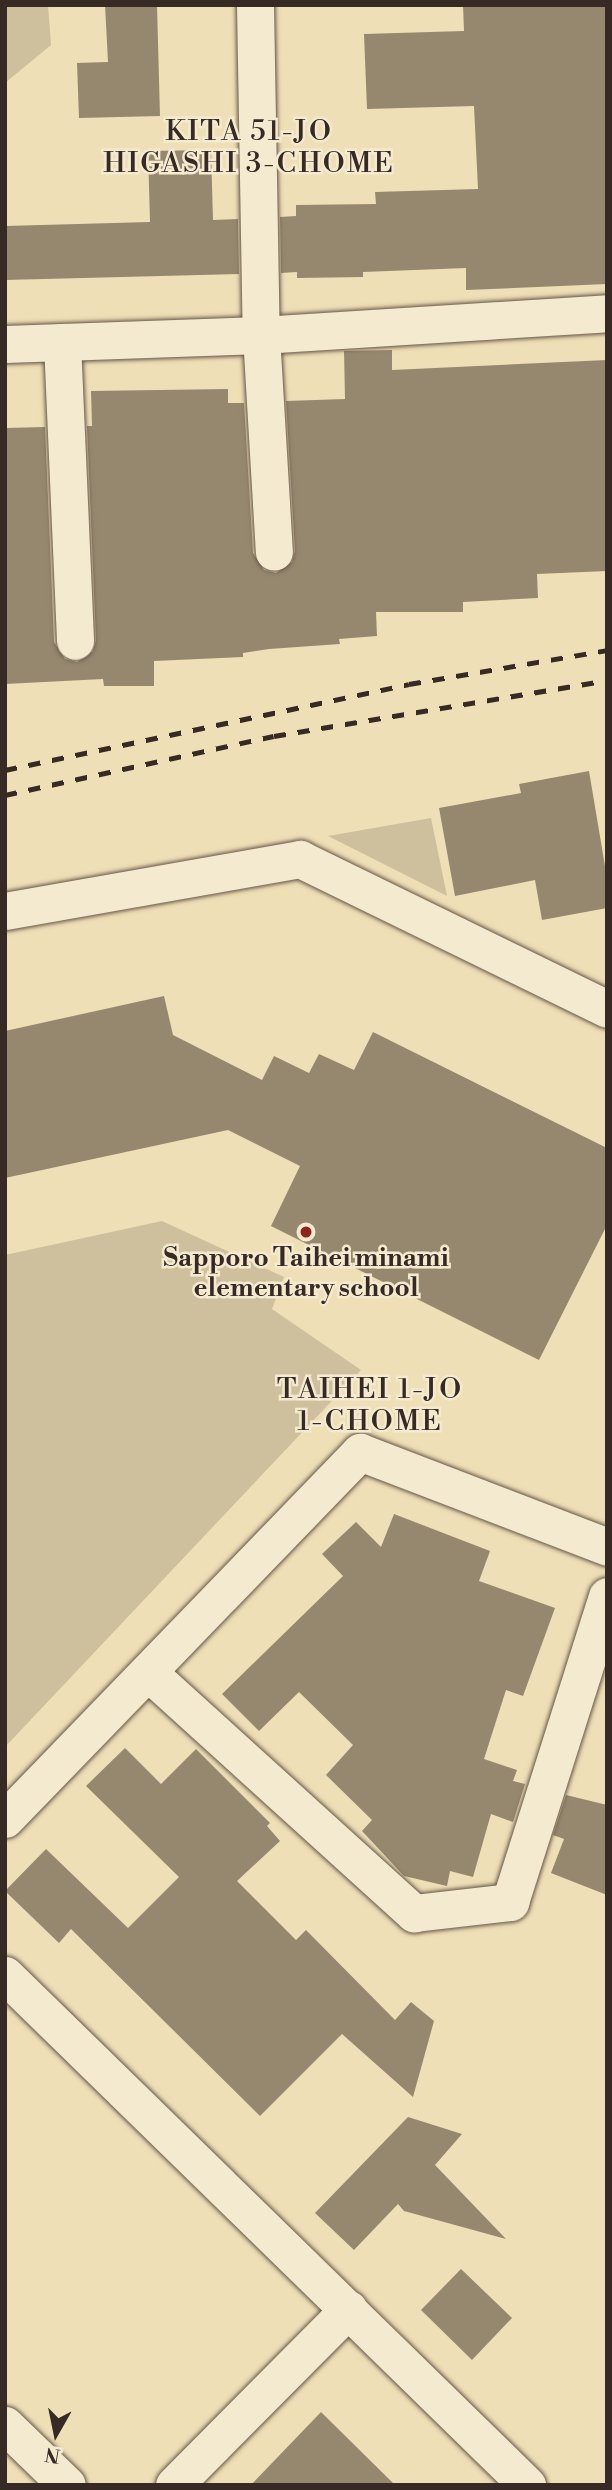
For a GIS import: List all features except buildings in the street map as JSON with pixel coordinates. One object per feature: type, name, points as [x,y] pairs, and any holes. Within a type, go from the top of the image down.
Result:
[{"type":"street","points":[[254,5],[261,335],[274,552]]},
{"type":"street","points":[[5,344],[261,335],[607,313]]},
{"type":"street","points":[[62,342],[75,641]]},
{"type":"street","points":[[5,911],[300,859],[607,1009]]},
{"type":"street","points":[[5,1819],[360,1452],[607,1547]]},
{"type":"street","points":[[149,1673],[414,1913],[510,1902],[607,1596]]},
{"type":"street","points":[[5,1975],[527,2485]]},
{"type":"street","points":[[174,2485],[349,2309]]},
{"type":"street","points":[[5,2426],[67,2485]]},
{"type":"shaded area","points":[[5,5],[48,5],[51,45],[5,83]]},
{"type":"shaded area","points":[[431,818],[447,896],[328,836]]},
{"type":"shaded area","points":[[162,1221],[284,1277],[272,1309],[361,1370],[5,1747],[5,1255]]},
{"type":"railway","points":[[5,770],[409,684],[607,650]]},
{"type":"railway","points":[[5,795],[274,736],[607,680]]},
{"type":"place","name":"Sapporo Taihei minami elementary school","points":[[306,1232]]},
{"type":"district","name":"KITA 51-JO HIGASHI 3-CHOME","points":[[249,148]]},
{"type":"district","name":"TAIHEI 1-JO 1-CHOME","points":[[370,1406]]}]
